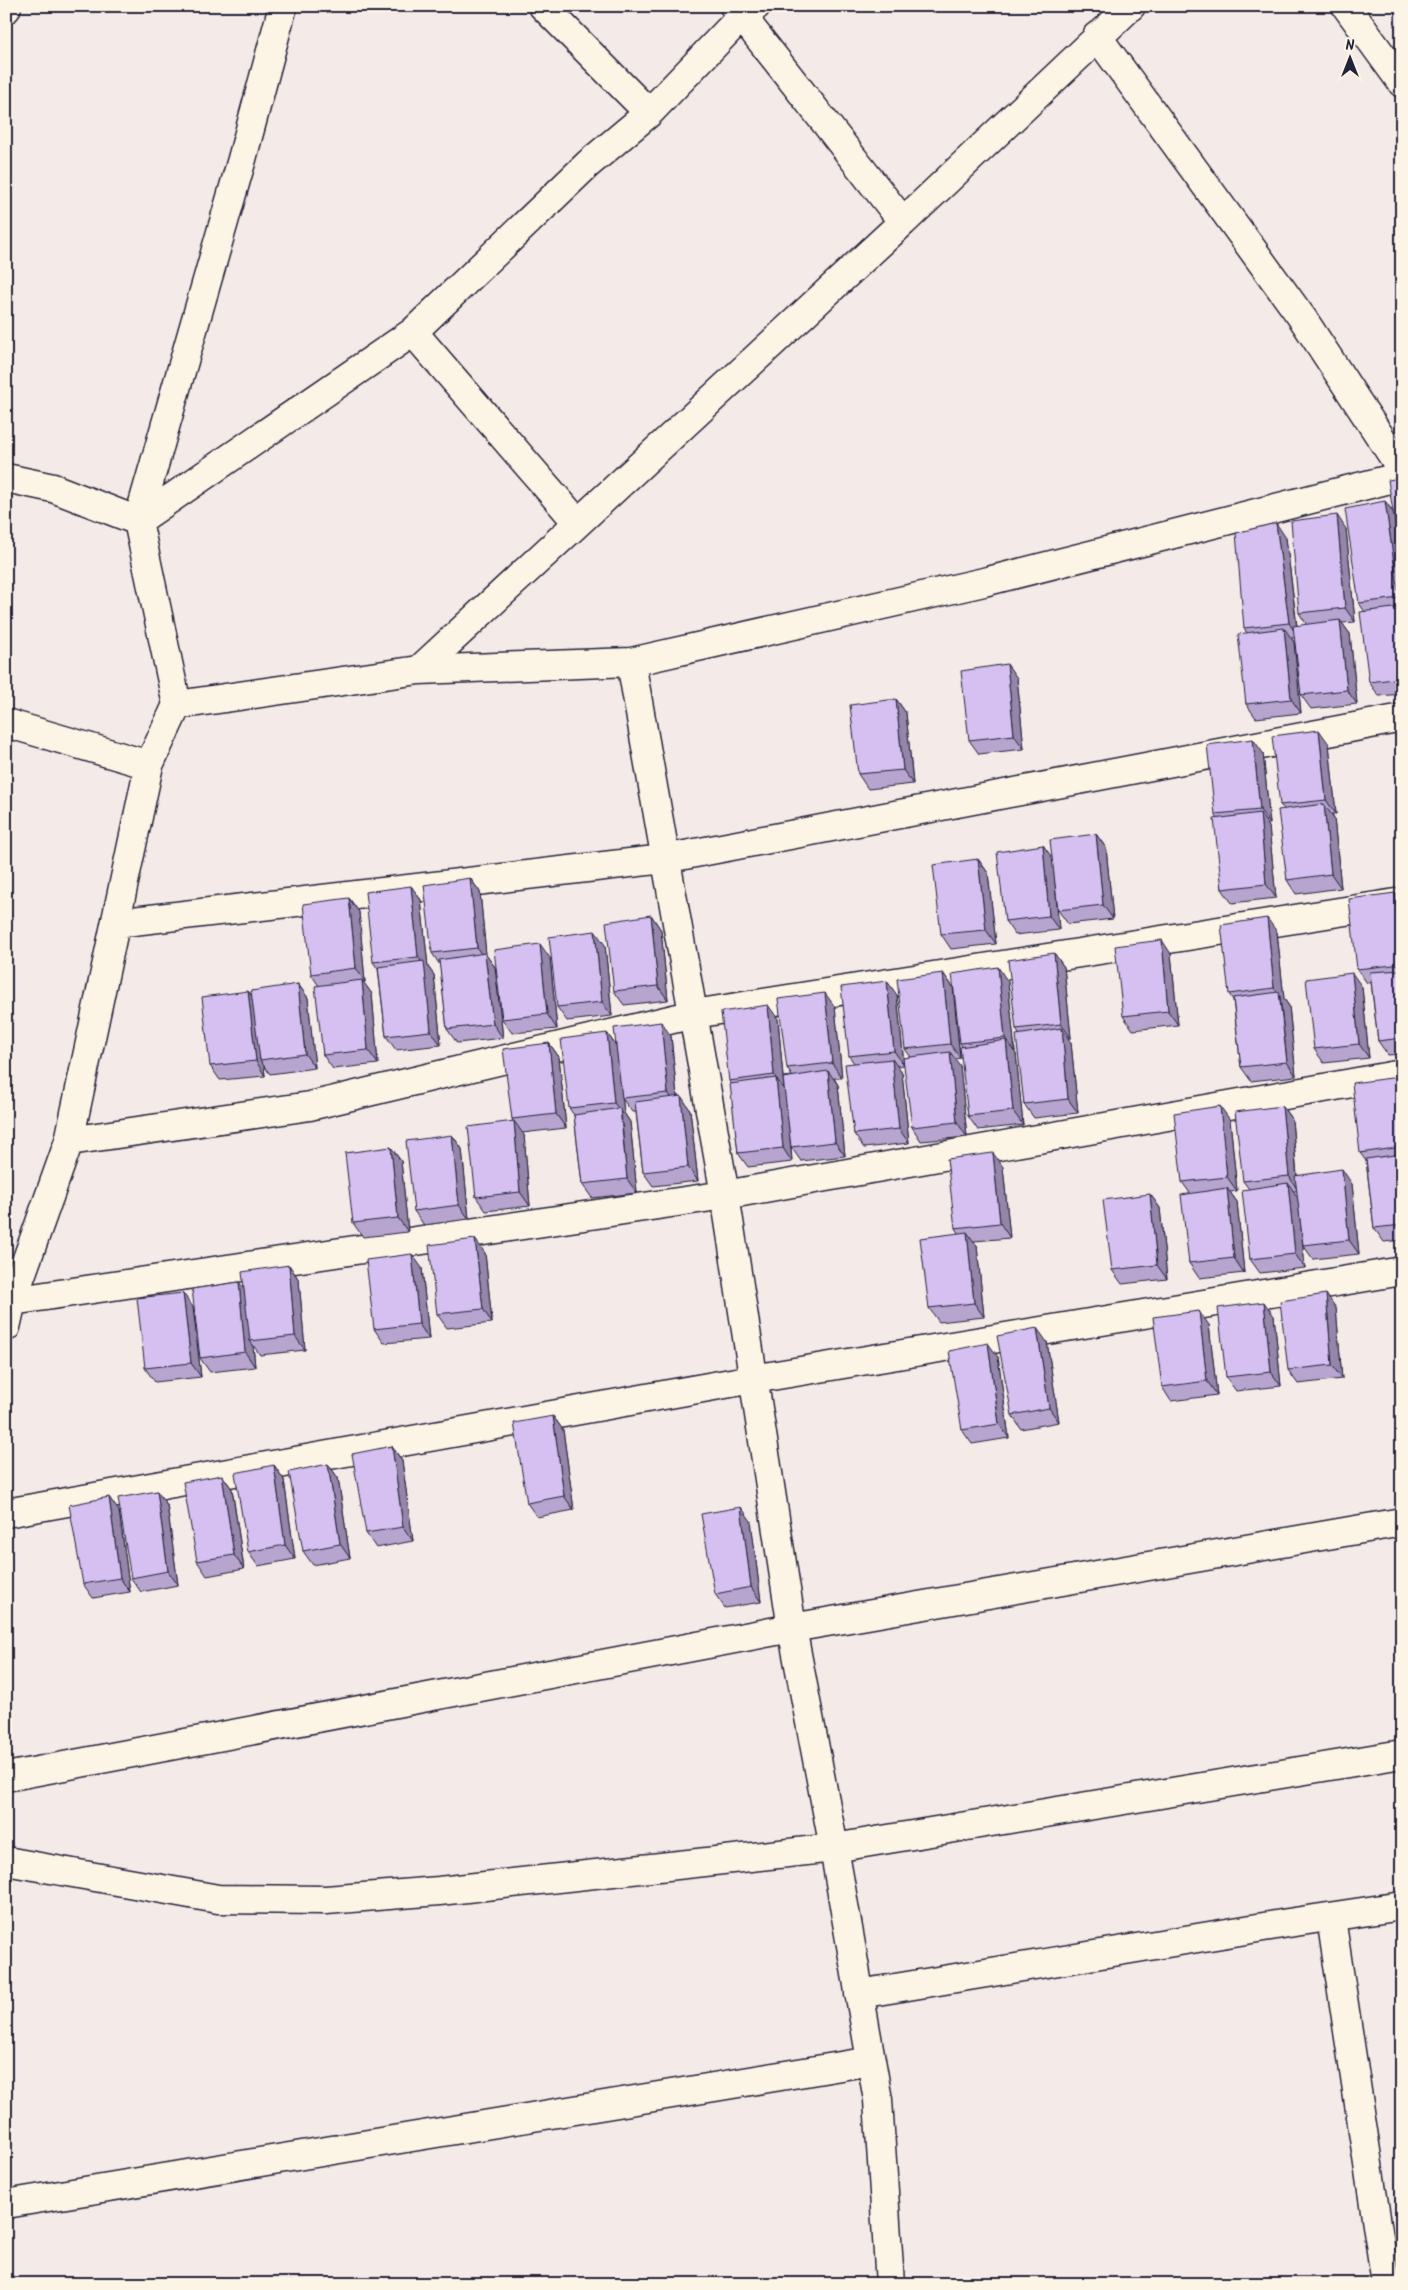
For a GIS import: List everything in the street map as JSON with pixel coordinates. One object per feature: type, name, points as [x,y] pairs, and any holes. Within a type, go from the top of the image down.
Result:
[{"type":"street","points":[[6,1327],[12,1301],[70,1142],[148,765],[177,705],[138,521],[242,159],[283,6]]},
{"type":"street","points":[[543,6],[649,113]]},
{"type":"street","points":[[419,670],[903,222],[1097,36],[1131,6]]},
{"type":"street","points":[[1346,6],[1402,83]]},
{"type":"street","points":[[138,521],[413,332],[588,164],[649,113],[744,10],[903,222]]},
{"type":"street","points":[[1097,36],[1303,319],[1402,470]]},
{"type":"street","points":[[413,332],[577,522]]},
{"type":"street","points":[[177,705],[419,670],[631,662],[984,582],[1402,476]]},
{"type":"street","points":[[6,478],[53,488],[138,521]]},
{"type":"street","points":[[631,662],[664,860],[694,1014],[725,1196],[792,1628],[834,1848],[878,2100],[890,2284]]},
{"type":"street","points":[[116,923],[664,860],[1402,718]]},
{"type":"street","points":[[6,723],[148,765]]},
{"type":"street","points":[[70,1142],[310,1106],[694,1014],[1402,902]]},
{"type":"street","points":[[12,1301],[725,1196],[1402,1074]]},
{"type":"street","points":[[6,1513],[752,1378],[1402,1270]]},
{"type":"street","points":[[6,1777],[792,1628],[1402,1522]]},
{"type":"street","points":[[6,1861],[218,1899],[326,1900],[439,1891],[834,1848],[1402,1754]]},
{"type":"street","points":[[859,1994],[1402,1906]]},
{"type":"street","points":[[1331,1918],[1386,2284]]},
{"type":"street","points":[[6,2204],[871,2061]]},
{"type":"building","points":[[1402,478],[1402,567],[1388,480]]},
{"type":"building","points":[[1385,501],[1399,598],[1359,603],[1345,509]]},
{"type":"building","points":[[1337,515],[1345,608],[1299,613],[1291,521]]},
{"type":"building","points":[[1276,523],[1289,623],[1244,628],[1236,533]]},
{"type":"building","points":[[1402,607],[1402,678],[1369,682],[1360,612]]},
{"type":"building","points":[[1340,620],[1347,690],[1301,695],[1293,626]]},
{"type":"building","points":[[1284,628],[1291,699],[1246,704],[1238,634]]},
{"type":"building","points":[[1007,664],[1014,735],[969,740],[961,671]]},
{"type":"building","points":[[896,699],[903,770],[858,774],[850,705]]},
{"type":"building","points":[[1319,730],[1326,800],[1280,805],[1272,736]]},
{"type":"building","points":[[1253,739],[1260,810],[1215,814],[1207,745]]},
{"type":"building","points":[[1324,804],[1331,874],[1287,880],[1278,810]]},
{"type":"building","points":[[1260,813],[1266,884],[1222,889],[1214,819]]},
{"type":"building","points":[[1096,834],[1103,905],[1058,910],[1050,840]]},
{"type":"building","points":[[1043,845],[1049,916],[1005,921],[997,852]]},
{"type":"building","points":[[978,859],[986,930],[941,934],[933,865]]},
{"type":"building","points":[[470,878],[477,948],[432,953],[424,885]]},
{"type":"building","points":[[411,886],[418,957],[373,962],[365,892]]},
{"type":"building","points":[[1395,893],[1402,964],[1357,969],[1349,899]]},
{"type":"building","points":[[349,898],[356,968],[311,974],[303,904]]},
{"type":"building","points":[[651,915],[658,986],[614,991],[606,922]]},
{"type":"building","points":[[1267,918],[1274,988],[1229,994],[1221,925]]},
{"type":"building","points":[[595,931],[602,1002],[557,1007],[549,937]]},
{"type":"building","points":[[1162,940],[1168,1011],[1123,1016],[1115,946]]},
{"type":"building","points":[[540,944],[547,1014],[502,1019],[494,950]]},
{"type":"building","points":[[485,953],[493,1024],[447,1029],[439,960]]},
{"type":"building","points":[[1054,953],[1061,1024],[1016,1029],[1008,960]]},
{"type":"building","points":[[424,961],[431,1031],[386,1036],[378,967]]},
{"type":"building","points":[[998,967],[1005,1038],[960,1043],[952,974]]},
{"type":"building","points":[[1402,970],[1402,1038],[1378,1041],[1370,972]]},
{"type":"building","points":[[943,973],[950,1044],[905,1049],[897,979]]},
{"type":"building","points":[[1352,973],[1359,1044],[1314,1049],[1306,979]]},
{"type":"building","points":[[362,980],[368,1050],[323,1055],[315,986]]},
{"type":"building","points":[[887,981],[894,1051],[849,1056],[841,987]]},
{"type":"building","points":[[298,984],[305,1054],[260,1060],[251,991]]},
{"type":"building","points":[[248,991],[256,1061],[210,1066],[202,997]]},
{"type":"building","points":[[1279,992],[1287,1062],[1241,1067],[1233,998]]},
{"type":"building","points":[[825,993],[832,1063],[787,1068],[778,999]]},
{"type":"building","points":[[768,1005],[774,1075],[729,1081],[721,1012]]},
{"type":"building","points":[[661,1022],[668,1093],[622,1098],[614,1028]]},
{"type":"building","points":[[1062,1028],[1068,1099],[1024,1104],[1016,1035]]},
{"type":"building","points":[[607,1033],[614,1103],[569,1108],[561,1039]]},
{"type":"building","points":[[1006,1040],[1013,1111],[968,1116],[960,1047]]},
{"type":"building","points":[[549,1043],[556,1114],[512,1119],[503,1049]]},
{"type":"building","points":[[950,1052],[957,1122],[912,1127],[903,1058]]},
{"type":"building","points":[[892,1059],[899,1129],[854,1134],[845,1064]]},
{"type":"building","points":[[828,1071],[835,1142],[791,1147],[783,1078]]},
{"type":"building","points":[[1399,1077],[1402,1109],[1402,1147],[1360,1153],[1352,1083]]},
{"type":"building","points":[[776,1078],[783,1148],[738,1153],[730,1084]]},
{"type":"building","points":[[681,1096],[688,1167],[643,1172],[635,1102]]},
{"type":"building","points":[[1220,1106],[1227,1177],[1182,1182],[1174,1113]]},
{"type":"building","points":[[1282,1106],[1289,1176],[1243,1181],[1235,1112]]},
{"type":"building","points":[[620,1108],[627,1179],[582,1184],[574,1115]]},
{"type":"building","points":[[514,1121],[520,1192],[476,1197],[468,1127]]},
{"type":"building","points":[[452,1135],[459,1205],[414,1211],[406,1141]]},
{"type":"building","points":[[391,1147],[398,1218],[353,1223],[345,1153]]},
{"type":"building","points":[[993,1153],[1000,1223],[955,1228],[947,1159]]},
{"type":"building","points":[[1402,1154],[1402,1225],[1374,1228],[1366,1159]]},
{"type":"building","points":[[1342,1169],[1349,1240],[1303,1245],[1295,1176]]},
{"type":"building","points":[[1288,1183],[1295,1254],[1250,1259],[1242,1190]]},
{"type":"building","points":[[1227,1188],[1234,1258],[1189,1263],[1181,1195]]},
{"type":"building","points":[[1150,1194],[1157,1265],[1112,1270],[1103,1200]]},
{"type":"building","points":[[967,1232],[974,1303],[929,1308],[920,1238]]},
{"type":"building","points":[[475,1239],[483,1309],[437,1314],[429,1245]]},
{"type":"building","points":[[412,1254],[419,1324],[374,1329],[366,1260]]},
{"type":"building","points":[[289,1265],[295,1336],[250,1341],[242,1272]]},
{"type":"building","points":[[239,1282],[245,1352],[200,1358],[192,1289]]},
{"type":"building","points":[[183,1293],[191,1363],[145,1368],[137,1298]]},
{"type":"building","points":[[1326,1294],[1332,1365],[1288,1370],[1280,1301]]},
{"type":"building","points":[[1264,1302],[1271,1372],[1226,1377],[1218,1308]]},
{"type":"building","points":[[1199,1311],[1207,1381],[1162,1387],[1153,1317]]},
{"type":"building","points":[[1037,1328],[1049,1408],[1012,1415],[997,1336]]},
{"type":"building","points":[[988,1343],[999,1424],[962,1430],[949,1351]]},
{"type":"building","points":[[553,1416],[564,1496],[527,1503],[514,1423]]},
{"type":"building","points":[[392,1446],[403,1527],[366,1533],[352,1454]]},
{"type":"building","points":[[328,1464],[340,1544],[303,1551],[289,1472]]},
{"type":"building","points":[[274,1465],[285,1545],[248,1552],[235,1473]]},
{"type":"building","points":[[222,1475],[234,1555],[197,1561],[183,1482]]},
{"type":"building","points":[[157,1491],[168,1571],[131,1578],[118,1498]]},
{"type":"building","points":[[109,1497],[120,1578],[83,1584],[69,1505]]},
{"type":"building","points":[[741,1507],[751,1587],[715,1594],[701,1514]]}]
